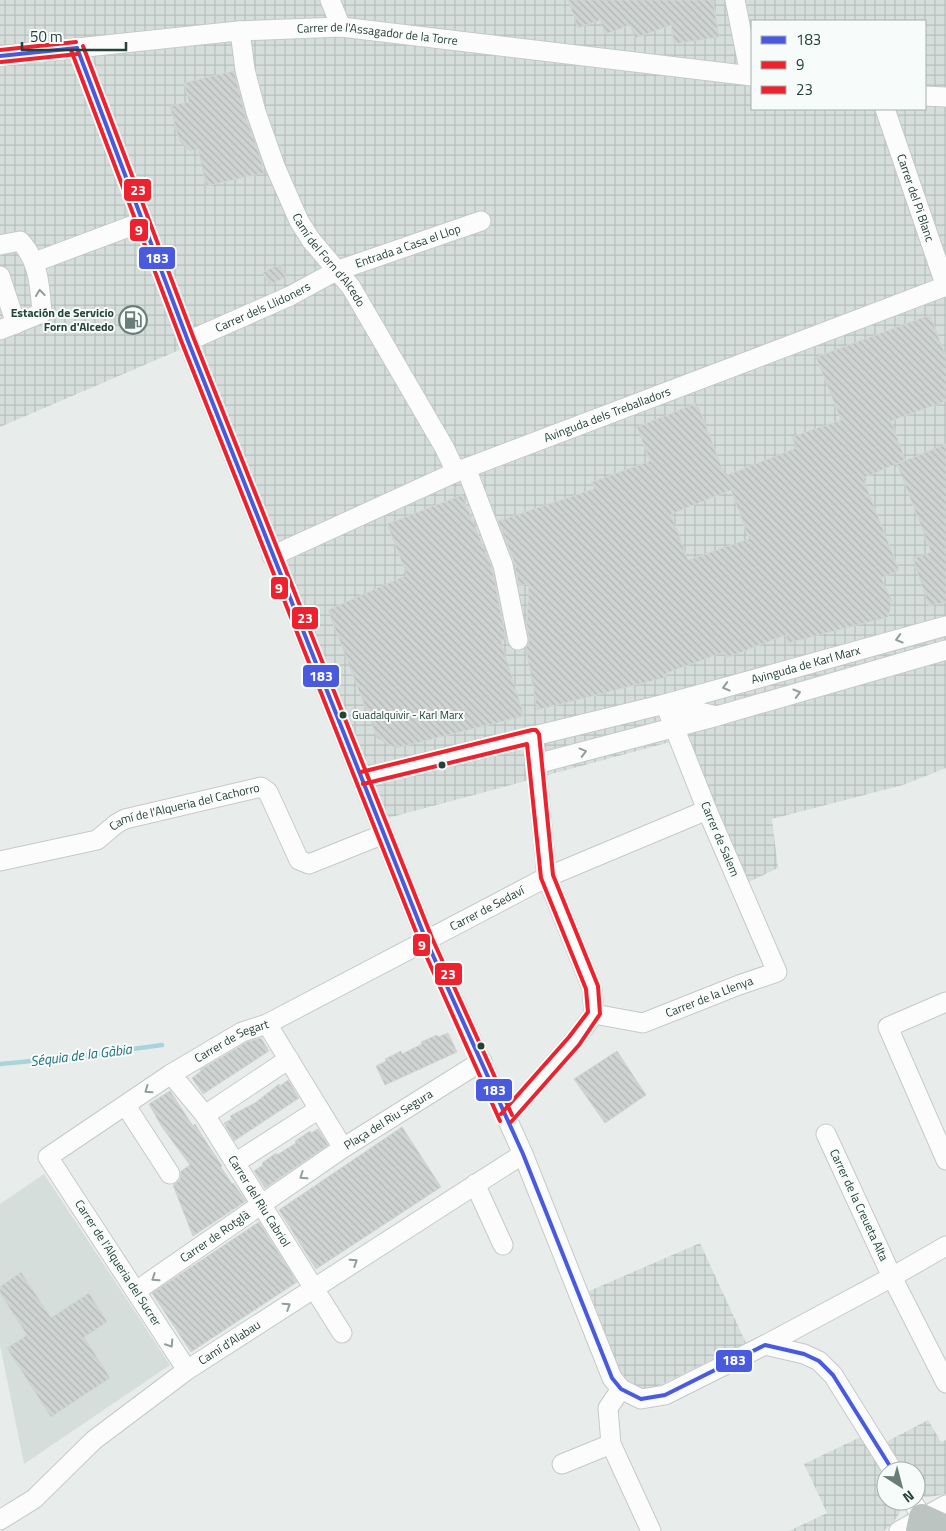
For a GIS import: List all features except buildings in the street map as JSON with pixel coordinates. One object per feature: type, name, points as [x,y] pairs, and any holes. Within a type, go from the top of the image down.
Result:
[{"type":"highway","points":[[918,1516],[946,1528]]},
{"type":"street","points":[[330,0],[341,27]]},
{"type":"street","points":[[735,0],[751,75]]},
{"type":"street","name":"Carrer de l'Assagador de la Torre","points":[[0,56],[240,31],[341,27],[751,75]]},
{"type":"street","name":"Camí del Forn d'Alcedo","points":[[240,31],[245,70],[256,112],[275,166],[299,221],[311,240],[351,287],[444,447],[461,470],[503,565],[518,640]]},
{"type":"street","points":[[78,48],[188,341],[426,940],[523,1154],[612,1378],[621,1389],[608,1408],[611,1444],[651,1531]]},
{"type":"street","points":[[926,96],[946,97]]},
{"type":"street","name":"Carrer del Pi Blanc","points":[[885,110],[946,286]]},
{"type":"street","name":"Entrada a Casa el Llop","points":[[336,271],[481,221]]},
{"type":"street","points":[[35,262],[142,222]]},
{"type":"street","points":[[0,245],[20,241],[35,262],[42,313],[8,327],[0,276]]},
{"type":"street","name":"Carrer dels Llidoners","points":[[188,341],[290,296],[336,271]]},
{"type":"street","name":"Avinguda dels Treballadors","points":[[272,556],[461,470],[946,286]]},
{"type":"street","name":"Avinguda de Karl Marx","points":[[362,778],[665,704],[946,626]]},
{"type":"street","name":"Avinguda de Karl Marx","points":[[536,764],[674,728],[946,650]]},
{"type":"street","name":"Avinguda de Karl Marx","points":[[665,704],[717,716]]},
{"type":"street","name":"Carrer de Salem","points":[[665,704],[707,810],[777,972]]},
{"type":"street","points":[[506,1118],[574,1041],[594,1014],[590,982],[547,877],[533,736]]},
{"type":"street","name":"Camí de l'Alqueria del Cachorro","points":[[0,861],[98,840],[124,819],[261,787],[268,792],[299,860],[309,864],[384,834]]},
{"type":"street","name":"Carrer de Sedaví","points":[[426,940],[547,877],[707,810]]},
{"type":"street","name":"Carrer de Segart","points":[[48,1156],[126,1106],[171,1074],[242,1032],[267,1024],[426,940]]},
{"type":"street","name":"Carrer de la Llenya","points":[[594,1014],[643,1023],[777,972]]},
{"type":"street","points":[[946,1002],[888,1027],[946,1160]]},
{"type":"street","name":"Plaça del Riu Segura","points":[[267,1024],[343,1148],[482,1062]]},
{"type":"street","points":[[205,1115],[289,1059]]},
{"type":"street","name":"Carrer del Riu Cabriol","points":[[171,1074],[205,1115],[342,1333]]},
{"type":"street","points":[[126,1106],[170,1174]]},
{"type":"street","points":[[235,1163],[319,1109]]},
{"type":"street","name":"Carrer de la Creueta Alta","points":[[826,1134],[892,1276]]},
{"type":"street","name":"Carrer de Rotglà","points":[[136,1291],[343,1148]]},
{"type":"street","name":"Camí d'Alabau","points":[[0,1520],[34,1499],[94,1440],[187,1370],[523,1154]]},
{"type":"street","name":"Carrer de l'Alqueria del Sucrer","points":[[48,1156],[187,1370]]},
{"type":"street","points":[[475,1184],[504,1245]]},
{"type":"street","name":"Carrer de la Creueta Alta","points":[[621,1389],[641,1399],[665,1395],[764,1345],[946,1246]]},
{"type":"street","points":[[892,1276],[946,1383]]},
{"type":"street","points":[[764,1345],[804,1354],[818,1361],[833,1375],[887,1461]]},
{"type":"street","points":[[562,1464],[611,1444]]},
{"type":"street","points":[[899,1531],[918,1516],[946,1505]]},
{"type":"shaded area","points":[[0,0],[946,0],[946,768],[903,785],[772,819],[778,868],[732,890],[674,741],[377,821],[184,348],[0,427]]},
{"type":"shaded area","points":[[44,1174],[170,1365],[24,1464],[0,1345],[0,1204]]},
{"type":"shaded area","points":[[700,1243],[746,1343],[658,1386],[645,1389],[629,1382],[619,1370],[589,1291]]},
{"type":"shaded area","points":[[928,1420],[941,1442],[946,1440],[946,1494],[926,1497],[926,1461],[876,1461],[876,1511],[900,1511],[893,1523],[884,1531],[789,1531],[827,1513],[804,1464],[877,1429],[886,1442]]},
{"type":"waterway","name":"Séquia de la Gàbia","points":[[0,1064],[74,1057],[162,1045]]},
{"type":"transit line","name":"23","points":[[0,50],[76,42]]},
{"type":"transit line","name":"23","points":[[83,46],[194,339],[432,938],[512,1115]]},
{"type":"transit line","name":"183","points":[[77,48],[188,341],[426,940],[523,1154],[612,1378],[621,1389],[641,1399],[665,1395],[765,1345],[804,1354],[819,1361],[833,1375],[887,1461]]},
{"type":"transit line","name":"183","points":[[0,56],[77,48]]},
{"type":"transit line","name":"9","points":[[71,50],[182,343],[420,942],[500,1121]]},
{"type":"transit line","name":"9","points":[[1,62],[78,54]]},
{"type":"transit line","name":"23","points":[[361,772],[532,730],[536,730],[539,734],[553,875],[598,986],[600,1014],[579,1045],[511,1122]]},
{"type":"transit line","name":"9","points":[[363,784],[527,744],[541,878],[586,989],[588,1012],[569,1037],[501,1114]]},
{"type":"place","name":"Estación de Servicio Forn d'Alcedo","points":[[133,320]]},
{"type":"place","name":"Guadalquivir - Karl Marx","points":[[343,715]]}]
